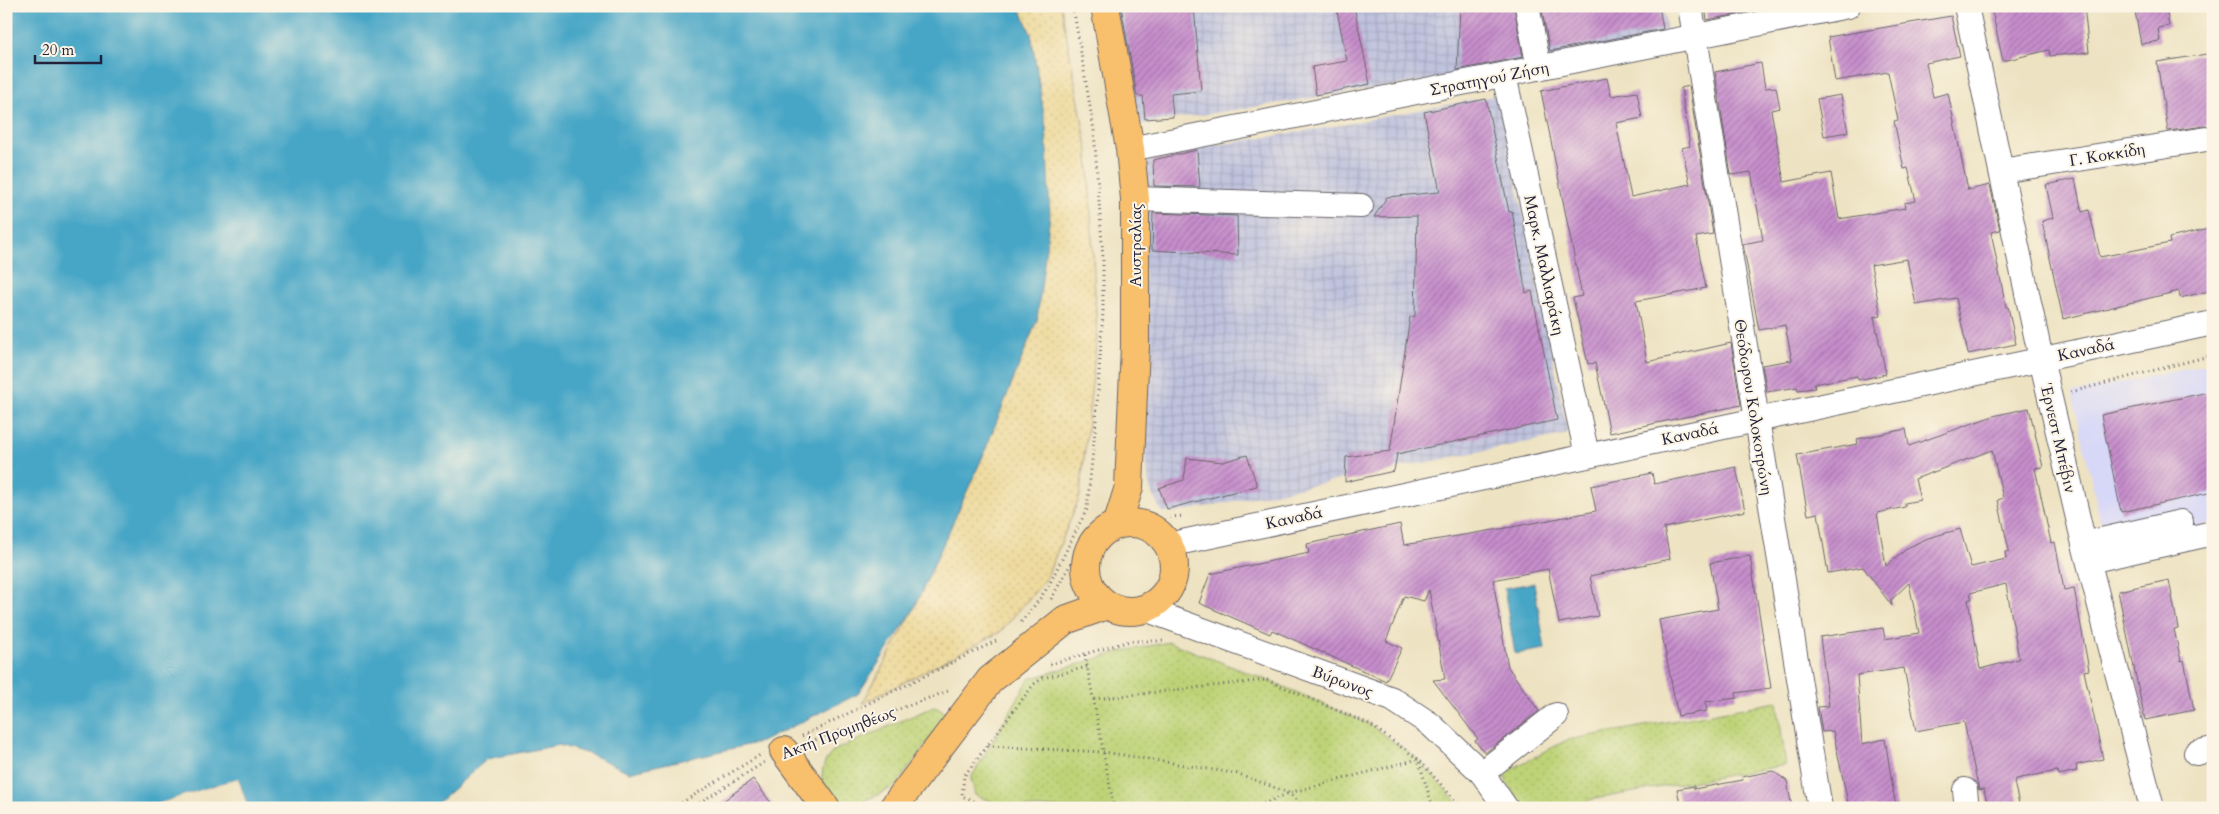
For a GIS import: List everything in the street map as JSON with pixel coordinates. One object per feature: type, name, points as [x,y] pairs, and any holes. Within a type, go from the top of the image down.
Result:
[{"type":"main road","name":"Αυστραλίας","points":[[1106,6],[1130,149],[1135,199],[1135,346],[1129,487]]},
{"type":"main road","points":[[1105,525],[1132,523],[1146,526],[1158,533],[1168,544],[1174,572],[1170,586],[1161,598],[1144,609],[1121,610],[1107,605],[1096,596],[1089,584],[1086,569],[1087,554],[1094,541],[1104,531],[1105,525],[1129,487]]},
{"type":"main road","points":[[1129,487],[1146,526]]},
{"type":"main road","points":[[894,808],[990,680],[1014,658],[1056,612],[1089,584]]},
{"type":"main road","points":[[1056,612],[1107,605]]},
{"type":"main road","points":[[781,748],[826,808]]},
{"type":"street","points":[[1527,6],[1538,68]]},
{"type":"street","name":"Θεόδωρου Κολοκοτρώνη","points":[[1690,6],[1820,808]]},
{"type":"street","name":"Στρατηγού Ζήση","points":[[1130,149],[1848,6]]},
{"type":"street","name":"Έρνεστ Μπέβιν","points":[[1966,6],[2041,359],[2086,553],[2152,808]]},
{"type":"street","name":"Μαρκ. Μαλλιαράκη","points":[[1504,75],[1587,454]]},
{"type":"street","name":"Γ. Κοκκίδη","points":[[2001,171],[2213,138]]},
{"type":"street","points":[[1135,199],[1361,206]]},
{"type":"street","name":"Καναδά","points":[[1168,544],[2213,323]]},
{"type":"street","points":[[2086,553],[2181,522]]},
{"type":"street","points":[[2086,553],[2213,534]]},
{"type":"street","name":"Βύρωνος","points":[[1144,609],[1392,699],[1430,724],[1482,773],[1506,808]]},
{"type":"street","points":[[1482,773],[1556,715]]},
{"type":"path","points":[[1019,624],[1048,586],[1087,509],[1097,412],[1103,311],[1103,258],[1099,192],[1094,130],[1072,6]]},
{"type":"path","points":[[2074,401],[2071,392],[2213,355]]},
{"type":"path","points":[[1056,612],[1105,525]]},
{"type":"path","points":[[673,808],[781,748],[997,641]]},
{"type":"path","points":[[1044,666],[1130,641],[1169,642]]},
{"type":"path","points":[[1085,655],[1114,808]]},
{"type":"path","points":[[990,808],[962,796],[964,776],[1034,684],[1043,678],[1087,667]]},
{"type":"path","points":[[1257,676],[1369,724],[1418,759],[1462,808]]},
{"type":"path","points":[[1094,699],[1266,680]]},
{"type":"path","name":"Ακτή Προμηθέως","points":[[690,808],[781,748],[956,688]]},
{"type":"path","points":[[987,746],[1104,752],[1239,774],[1289,793],[1305,808]]},
{"type":"path","points":[[1254,808],[1289,793],[1418,759]]},
{"type":"path","points":[[1418,759],[1433,808]]},
{"type":"shaded area","points":[[1106,6],[1663,6],[1668,38],[1449,77],[1128,126]]},
{"type":"shaded area","points":[[1499,95],[1568,434],[1174,513],[1162,512],[1150,489],[1146,460],[1144,161],[1197,152],[1197,148],[1319,129]]},
{"type":"shaded area","points":[[2213,363],[2213,523],[2106,545],[2072,393]]},
{"type":"green space","points":[[1169,642],[1282,686],[1369,724],[1418,759],[1462,808],[1007,808],[975,795],[971,778],[1029,679],[1119,652]]},
{"type":"green space","points":[[1777,702],[1786,765],[1589,800],[1577,808],[1523,808],[1502,774],[1567,740]]},
{"type":"green space","points":[[933,707],[941,709],[947,715],[896,786],[860,803],[852,804],[836,800],[822,780],[825,763],[835,750]]},
{"type":"sand","points":[[1019,6],[1061,6],[1088,152],[1097,336],[1080,496],[1046,579],[1000,632],[862,704],[913,611],[982,458],[1037,320],[1046,128],[1031,34]]},
{"type":"water","points":[[6,6],[1019,6],[1031,34],[1046,128],[1050,215],[1037,320],[982,458],[913,611],[858,694],[761,742],[629,772],[592,755],[559,745],[487,759],[432,808],[248,808],[238,778],[145,808],[6,808]]},
{"type":"water","points":[[1534,583],[1545,649],[1515,654],[1504,588]]},
{"type":"pier","points":[[238,778],[248,808],[245,808],[236,781],[153,808],[145,808]]},
{"type":"building","points":[[1121,6],[1194,6],[1201,91],[1171,94],[1173,117],[1145,119],[1143,96],[1137,96]]},
{"type":"building","points":[[1336,6],[1354,6],[1370,84],[1316,95],[1312,67],[1347,61]]},
{"type":"building","points":[[1460,6],[1514,6],[1523,57],[1457,70]]},
{"type":"building","points":[[1541,6],[1659,6],[1663,29],[1550,51]]},
{"type":"building","points":[[1705,6],[1764,6],[1765,9],[1707,20]]},
{"type":"building","points":[[2012,6],[2084,6],[2089,52],[2050,56],[2049,50],[2003,61],[1992,11]]},
{"type":"building","points":[[2134,6],[2166,6],[2169,26],[2158,28],[2160,41],[2141,44]]},
{"type":"building","points":[[1951,16],[1960,56],[1926,63],[1933,97],[1948,93],[1968,190],[1990,185],[2000,230],[1991,232],[2006,307],[2008,307],[2016,344],[1968,354],[1956,298],[1916,305],[1907,259],[1871,265],[1881,316],[1874,317],[1886,374],[1858,380],[1857,376],[1814,384],[1815,388],[1798,390],[1797,387],[1767,392],[1762,365],[1792,360],[1785,325],[1759,330],[1743,244],[1763,240],[1751,172],[1731,175],[1715,72],[1761,63],[1765,88],[1776,87],[1780,108],[1771,110],[1784,182],[1831,173],[1839,219],[1905,208],[1904,203],[1916,201],[1908,168],[1904,169],[1894,121],[1898,120],[1888,72],[1835,81],[1828,37]]},
{"type":"building","points":[[2213,53],[2213,125],[2168,131],[2157,62]]},
{"type":"building","points":[[1607,78],[1611,96],[1637,92],[1642,118],[1616,123],[1631,197],[1690,184],[1682,148],[1690,146],[1681,88],[1689,86],[1713,234],[1696,237],[1706,288],[1636,301],[1647,362],[1731,343],[1741,405],[1610,433],[1595,363],[1588,364],[1573,298],[1582,296],[1541,91]]},
{"type":"building","points":[[1841,95],[1848,132],[1824,136],[1817,99]]},
{"type":"building","points":[[1486,99],[1509,212],[1512,211],[1526,293],[1532,291],[1557,420],[1397,454],[1394,471],[1345,482],[1346,457],[1390,451],[1410,317],[1415,316],[1417,216],[1374,217],[1387,197],[1440,192],[1424,112]]},
{"type":"building","points":[[1197,150],[1200,187],[1154,186],[1153,160]]},
{"type":"building","points":[[2075,179],[2082,212],[2089,210],[2100,257],[2170,243],[2169,238],[2213,228],[2213,290],[2180,298],[2179,291],[2063,319],[2042,221],[2053,218],[2046,185]]},
{"type":"building","points":[[1153,213],[1237,216],[1238,255],[1152,250]]},
{"type":"building","points":[[2213,391],[2213,492],[2121,512],[2101,415]]},
{"type":"building","points":[[2029,408],[2043,467],[2035,468],[2051,543],[2055,542],[2064,590],[2074,588],[2089,670],[2084,671],[2103,759],[2076,765],[2077,771],[2058,775],[2057,771],[2016,779],[2014,782],[2020,808],[1988,808],[1984,789],[1979,790],[1964,722],[1916,731],[1904,668],[1857,675],[1862,744],[1885,739],[1896,808],[1849,808],[1833,731],[1822,732],[1818,707],[1829,706],[1820,637],[1883,628],[1885,639],[1919,633],[1909,583],[1891,600],[1892,606],[1863,567],[1828,573],[1818,513],[1808,515],[1797,455],[1858,444],[1857,439],[1906,429],[1909,446],[1993,416]],"holes":[[[1992,450],[2003,498],[1998,500],[2009,551],[2005,552],[2006,559],[1971,567],[1960,529],[1928,538],[1909,547],[1886,566],[1877,513],[1905,507],[1905,503],[1920,500],[1915,479]],[[2006,584],[2019,659],[1980,669],[1968,600],[1972,599],[1970,593]]]},
{"type":"building","points":[[1247,455],[1257,486],[1167,509],[1159,488],[1184,480],[1187,458],[1223,462]]},
{"type":"building","points":[[1736,467],[1745,511],[1664,528],[1670,559],[1590,576],[1598,616],[1559,623],[1548,569],[1493,580],[1508,667],[1539,711],[1485,753],[1475,741],[1478,739],[1433,680],[1445,679],[1429,590],[1424,601],[1404,596],[1386,641],[1402,648],[1386,681],[1272,630],[1270,634],[1199,603],[1210,574],[1309,553],[1307,544],[1400,524],[1404,545],[1512,527],[1596,511],[1591,486],[1652,473],[1654,484]]},
{"type":"building","points":[[1750,556],[1771,688],[1736,693],[1737,698],[1705,702],[1707,711],[1678,716],[1659,620],[1718,609],[1710,563]]},
{"type":"building","points":[[2169,580],[2178,628],[2174,629],[2181,661],[2184,660],[2194,710],[2145,720],[2118,591]]},
{"type":"building","points":[[1773,771],[1787,781],[1792,808],[1681,808],[1677,789],[1694,786],[1694,789],[1743,780],[1742,777]]},
{"type":"building","points":[[753,779],[775,808],[714,808]]}]
